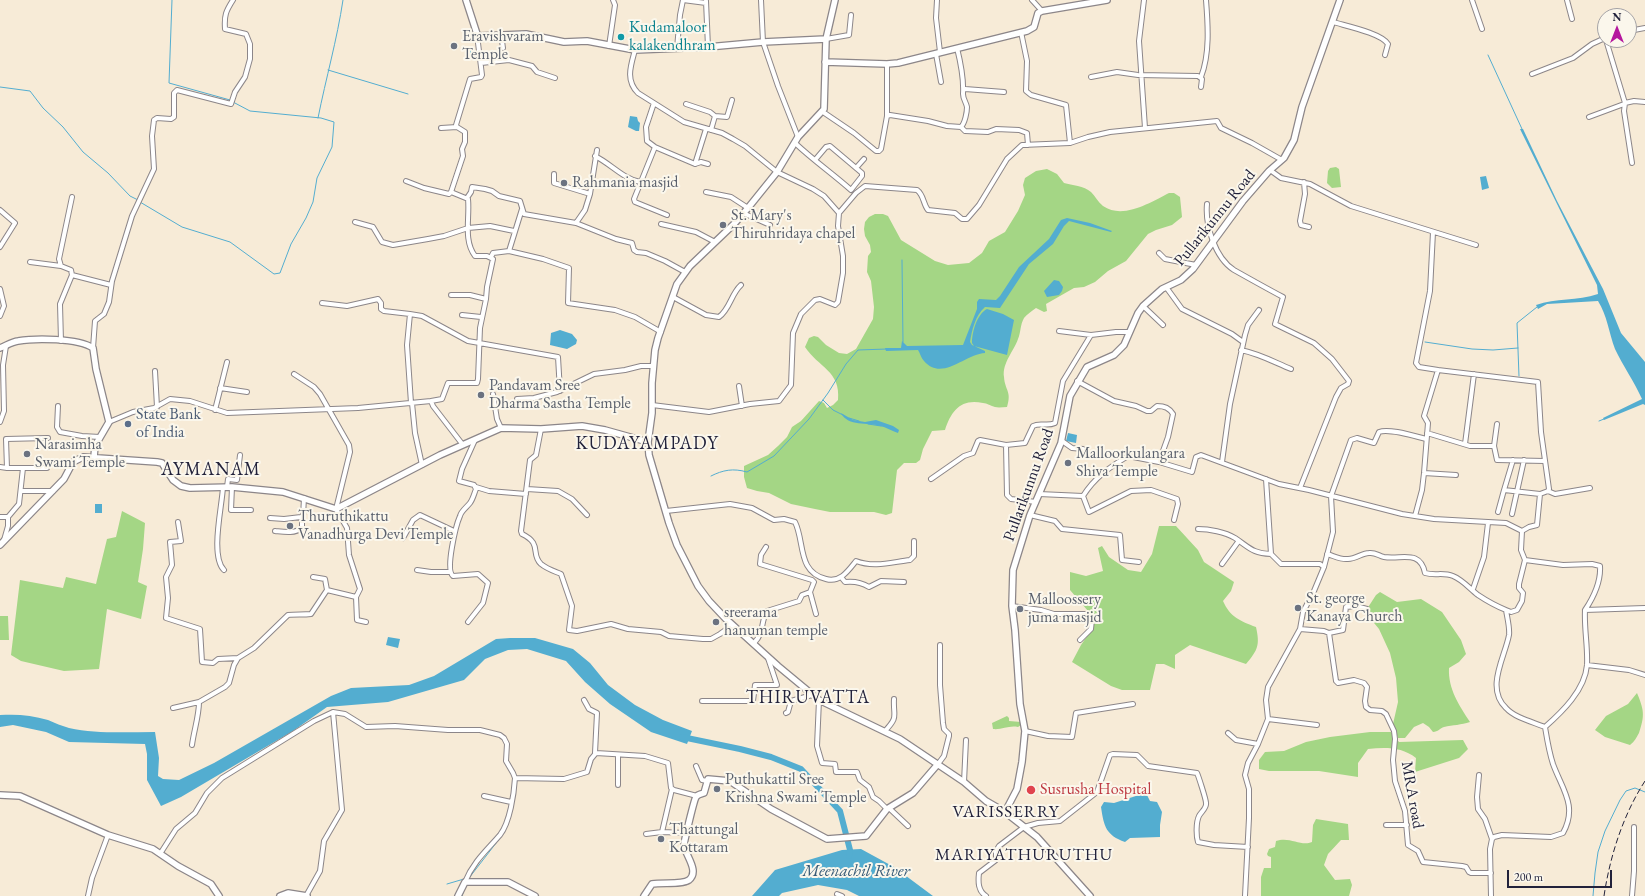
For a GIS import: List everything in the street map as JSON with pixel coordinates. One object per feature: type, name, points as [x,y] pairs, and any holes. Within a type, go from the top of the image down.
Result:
[{"type":"main road","points":[[466,0],[477,34],[479,36],[526,34],[564,42],[587,41],[635,50],[708,47],[763,42],[826,39]]},
{"type":"main road","points":[[835,0],[826,39],[825,102],[823,112],[798,137],[777,172],[748,208],[685,272],[677,284],[657,344],[653,366],[651,430],[648,442],[649,455],[677,545],[698,586],[709,601],[768,657],[812,695],[819,700],[900,739],[964,782],[986,801],[1005,812],[1033,833],[1090,896]]},
{"type":"main road","points":[[825,62],[898,63],[1021,32],[1034,27],[1038,13],[1042,11],[1107,0]]},
{"type":"main road","name":"Pullarikunnu Road","points":[[1005,812],[1017,788],[1022,762],[1025,731],[1020,704],[1012,606],[1014,570],[1030,515],[1062,441],[1070,396],[1077,381],[1087,367],[1114,355],[1124,345],[1138,313],[1143,306],[1166,287],[1181,280],[1196,265],[1243,201],[1290,150],[1302,107],[1340,0]]},
{"type":"main road","points":[[3,347],[19,341],[61,341],[76,342],[93,348],[96,369],[109,422],[95,446],[94,456]]},
{"type":"main road","points":[[2,544],[64,479],[72,462],[79,458],[94,456],[157,462],[162,463],[173,480],[181,486],[190,488],[227,487],[283,492],[336,509],[422,464],[501,428],[541,429],[582,426],[605,430],[648,442]]},
{"type":"main road","points":[[644,896],[652,884],[684,882],[691,879],[693,875],[690,858],[684,843],[688,833],[693,803],[697,796],[704,793],[708,779],[712,778],[730,781],[771,809],[827,839],[866,836],[888,809],[913,793],[938,764]]},
{"type":"main road","points":[[0,795],[20,796],[108,835],[153,848],[160,854],[211,884],[219,896]]},
{"type":"main road","points":[[458,896],[466,881],[508,882],[535,896]]},
{"type":"main road","points":[[280,896],[288,893],[306,896]]},
{"type":"street","points":[[93,348],[95,321],[104,314],[109,302],[111,285],[129,223],[154,168],[152,136],[154,120],[156,118],[171,119],[174,117],[175,91],[179,90],[232,102],[235,92],[245,78],[250,59],[250,44],[246,34],[225,29],[224,18],[226,11],[233,0]]},
{"type":"street","points":[[609,46],[614,5],[613,0]]},
{"type":"street","points":[[678,48],[680,15],[683,0],[706,1],[708,47]]},
{"type":"street","points":[[760,0],[763,42],[798,137]]},
{"type":"street","points":[[936,0],[938,53],[941,82]]},
{"type":"street","points":[[1032,0],[1042,11]]},
{"type":"street","points":[[1144,0],[1139,41],[1145,128]]},
{"type":"street","points":[[1201,87],[1201,77],[1204,68],[1209,32],[1206,0]]},
{"type":"street","points":[[1472,0],[1482,30]]},
{"type":"street","points":[[1567,0],[1572,19]]},
{"type":"street","points":[[826,39],[849,35],[851,15]]},
{"type":"street","points":[[1333,22],[1373,34],[1386,40],[1388,44],[1385,55]]},
{"type":"street","points":[[1021,32],[1027,61],[1026,91],[1031,95],[1066,105],[1070,143]]},
{"type":"street","points":[[457,127],[456,125],[468,82],[470,79],[481,77],[482,71],[477,34]]},
{"type":"street","points":[[501,34],[503,48]]},
{"type":"street","points":[[1532,74],[1573,58],[1592,44],[1597,42]]},
{"type":"street","points":[[956,48],[963,75],[963,96],[967,108],[964,124],[961,128]]},
{"type":"street","points":[[1609,48],[1625,103],[1632,163]]},
{"type":"street","points":[[635,50],[630,73],[630,83],[638,93],[677,119],[733,139],[745,146],[777,172],[813,189],[824,196],[839,212]]},
{"type":"street","points":[[481,63],[509,60],[532,66],[537,72],[555,78]]},
{"type":"street","points":[[823,112],[879,151],[881,149],[886,116],[887,64]]},
{"type":"street","points":[[1091,77],[1117,72],[1142,75],[1201,77]]},
{"type":"street","points":[[964,89],[1004,92]]},
{"type":"street","points":[[686,104],[710,112],[715,116],[727,117],[732,100]]},
{"type":"street","points":[[1589,117],[1625,103],[1634,101],[1645,102]]},
{"type":"street","points":[[654,103],[646,127],[647,141],[695,164],[701,162],[708,164]]},
{"type":"street","points":[[886,116],[890,115],[940,123],[944,126],[961,128],[966,131],[988,132],[996,129],[1019,130],[1027,133],[1028,145]]},
{"type":"street","points":[[695,164],[715,116]]},
{"type":"street","points":[[652,405],[709,412],[742,406],[779,402],[782,399],[791,385],[793,333],[801,314],[815,300],[820,299],[835,305],[838,302],[843,273],[843,256],[838,226],[839,212],[860,189],[870,186],[917,190],[920,192],[924,205],[928,210],[955,213],[962,219],[967,219],[980,205],[996,175],[1007,159],[1020,146],[1070,143],[1110,132],[1217,121],[1221,128],[1282,160]]},
{"type":"street","points":[[440,128],[457,127],[463,130],[466,136],[462,149],[463,156],[451,192]]},
{"type":"street","points":[[795,143],[815,160],[851,190],[862,176],[862,173],[830,146],[826,147],[815,160]]},
{"type":"street","points":[[655,146],[634,196],[635,202],[666,215]]},
{"type":"street","points":[[576,223],[585,210],[590,194],[597,150]]},
{"type":"street","points":[[595,156],[605,161],[629,179],[640,182]]},
{"type":"street","points":[[856,168],[864,159]]},
{"type":"street","points":[[1270,170],[1281,178],[1304,182],[1320,188],[1351,206],[1476,245]]},
{"type":"street","points":[[554,174],[554,183],[590,194]]},
{"type":"street","points":[[406,181],[449,194],[451,192],[467,198]]},
{"type":"street","points":[[1304,182],[1305,194],[1300,221],[1301,225],[1309,227]]},
{"type":"street","points":[[491,257],[475,256],[468,240],[467,198],[472,187],[492,191],[499,196],[520,201],[524,214],[576,223],[616,239],[632,243],[634,250],[637,252],[646,253],[685,272]]},
{"type":"street","points":[[706,192],[731,197],[748,208]]},
{"type":"street","points":[[60,266],[59,259],[72,197]]},
{"type":"street","points":[[1207,204],[1206,213],[1212,242],[1218,253],[1233,270],[1283,297],[1275,324],[1314,343],[1332,359],[1349,381],[1348,384],[1341,388],[1336,397],[1300,488]]},
{"type":"street","points":[[510,251],[514,231],[522,208]]},
{"type":"street","points":[[0,210],[15,223],[0,248]]},
{"type":"street","points":[[743,213],[770,225]]},
{"type":"street","points":[[355,222],[373,227],[382,242],[393,244],[444,236],[468,228],[490,226],[514,231]]},
{"type":"street","points":[[661,224],[696,232],[715,242]]},
{"type":"street","points":[[1433,232],[1430,291],[1416,363],[1419,367],[1438,370],[1538,382],[1541,432],[1549,489],[1548,491]]},
{"type":"street","points":[[491,257],[493,253],[510,251],[543,259],[569,268],[567,301],[570,305],[615,310],[635,317],[661,332]]},
{"type":"street","points":[[1159,253],[1165,259],[1196,265]]},
{"type":"street","points":[[109,422],[133,412],[157,407],[170,399],[190,401],[227,413],[372,407],[442,399],[448,383],[477,383],[479,342],[487,287],[493,259],[491,257]]},
{"type":"street","points":[[30,262],[60,266],[70,270],[72,275],[60,304],[61,341]]},
{"type":"street","points":[[72,275],[111,285]]},
{"type":"street","points":[[673,298],[706,315],[719,317],[724,313],[735,290],[741,285]]},
{"type":"street","points":[[1166,287],[1182,308],[1232,334],[1243,342]]},
{"type":"street","points":[[0,290],[4,308],[0,316]]},
{"type":"street","points":[[451,295],[470,295],[486,298]]},
{"type":"street","points":[[322,303],[347,306],[378,300],[381,302],[381,309],[384,311],[422,316],[468,341],[558,357],[560,391]]},
{"type":"street","points":[[1143,306],[1163,325]]},
{"type":"street","points":[[1222,462],[1230,404],[1243,342],[1248,325],[1259,310]]},
{"type":"street","points":[[410,314],[407,345],[411,403],[415,433],[422,464]]},
{"type":"street","points":[[462,315],[482,318]]},
{"type":"street","points":[[1059,331],[1091,335],[1130,332]]},
{"type":"street","points":[[931,479],[964,456],[973,453],[978,441],[988,441],[1006,445],[1025,443],[1035,424],[1050,425],[1055,423],[1063,381],[1091,335]]},
{"type":"street","points":[[0,422],[4,411],[3,347]]},
{"type":"street","points":[[1242,350],[1263,355],[1273,362],[1291,369]]},
{"type":"street","points":[[215,410],[227,362]]},
{"type":"street","points":[[517,399],[534,398],[560,391],[594,374],[641,366],[653,366]]},
{"type":"street","points":[[1415,516],[1422,490],[1424,473],[1428,423],[1424,416],[1438,370]]},
{"type":"street","points":[[155,371],[157,407]]},
{"type":"street","points":[[294,374],[314,387],[323,398],[349,445],[350,450],[336,509],[346,528],[349,555],[360,589],[356,598],[357,620],[366,622]]},
{"type":"street","points":[[1464,444],[1474,374]]},
{"type":"street","points":[[1077,381],[1114,401],[1136,406],[1146,411],[1151,411],[1157,406],[1166,407],[1170,410],[1173,414],[1168,437],[1159,462]]},
{"type":"street","points":[[740,386],[742,406]]},
{"type":"street","points":[[220,388],[247,392]]},
{"type":"street","points":[[493,394],[497,419],[501,428]]},
{"type":"street","points":[[430,401],[432,406],[463,445]]},
{"type":"street","points":[[58,406],[57,427],[60,432],[82,436],[100,437]]},
{"type":"street","points":[[1497,424],[1494,446],[1497,460],[1545,461]]},
{"type":"street","points":[[541,429],[536,455],[530,460],[521,528],[522,534],[533,541],[537,559],[540,564],[561,574],[572,606],[569,630],[577,631],[611,624],[628,629],[661,632],[669,636],[711,639],[727,629],[730,622]]},
{"type":"street","points":[[1245,896],[1249,789],[1245,775],[1248,763],[1258,744],[1268,719],[1266,700],[1268,687],[1300,629],[1303,612],[1314,592],[1324,567],[1333,532],[1331,496],[1351,440],[1357,438],[1374,443],[1378,432],[1383,431],[1426,439]]},
{"type":"street","points":[[1427,433],[1470,446],[1494,446]]},
{"type":"street","points":[[0,438],[6,440],[48,438]]},
{"type":"street","points":[[6,440],[7,468]]},
{"type":"street","points":[[474,440],[462,469],[459,481],[489,491],[526,494]]},
{"type":"street","points":[[1062,441],[1072,448],[1083,449],[1087,453]]},
{"type":"street","points":[[1006,445],[1007,495],[1009,498],[1036,502]]},
{"type":"street","points":[[224,570],[221,567],[218,556],[218,527],[228,479],[237,480],[240,455]]},
{"type":"street","points":[[1083,496],[1091,483],[1105,470],[1128,456],[1159,462],[1192,472],[1196,457],[1201,455],[1279,484],[1415,516],[1488,523],[1506,523],[1522,531]]},
{"type":"street","points":[[1498,512],[1513,460]]},
{"type":"street","points":[[1512,514],[1524,460]]},
{"type":"street","points":[[0,467],[47,468]]},
{"type":"street","points":[[2,544],[8,526],[8,517],[18,505],[23,468]]},
{"type":"street","points":[[1424,473],[1456,475]]},
{"type":"street","points":[[1266,480],[1271,554]]},
{"type":"street","points":[[227,487],[231,510],[251,510]]},
{"type":"street","points":[[449,572],[454,531],[460,514],[471,502],[476,487]]},
{"type":"street","points":[[1504,490],[1517,493],[1540,494],[1548,491],[1555,494],[1590,488]]},
{"type":"street","points":[[527,489],[558,491],[572,499],[587,515]]},
{"type":"street","points":[[1083,496],[1089,512],[1131,491],[1151,490],[1177,499],[1178,504],[1174,520]]},
{"type":"street","points":[[21,491],[53,491]]},
{"type":"street","points":[[1039,494],[1083,496]]},
{"type":"street","points":[[1522,531],[1537,525],[1540,494]]},
{"type":"street","points":[[275,531],[298,531],[302,528],[304,498]]},
{"type":"street","points":[[666,511],[730,504],[752,508],[774,520],[784,519],[795,522],[806,562],[812,573],[819,578],[836,580],[841,577],[856,561],[862,564],[875,565],[910,560],[914,556],[914,541]]},
{"type":"street","points":[[403,538],[413,520],[420,515],[454,531]]},
{"type":"street","points":[[1030,515],[1055,521],[1062,529],[1120,535],[1122,560],[1139,562]]},
{"type":"street","points":[[270,518],[284,519],[302,516]]},
{"type":"street","points":[[0,517],[8,517]]},
{"type":"street","points":[[178,522],[181,541],[170,542],[172,565],[166,577],[168,598],[166,618],[200,629],[202,662],[213,663],[218,659],[238,658]]},
{"type":"street","points":[[1473,589],[1484,557],[1488,523]]},
{"type":"street","points":[[1198,529],[1221,533],[1235,538],[1238,542],[1258,553],[1271,554],[1281,564],[1320,564],[1324,567]]},
{"type":"street","points":[[1327,554],[1347,559],[1369,553],[1375,553],[1383,557],[1405,557],[1417,559],[1423,564],[1425,573],[1444,573],[1452,575],[1473,589],[1488,602],[1511,612],[1517,610],[1522,601],[1523,593],[1519,584],[1525,560],[1521,550],[1522,531]]},
{"type":"street","points":[[1222,564],[1238,542]]},
{"type":"street","points":[[766,547],[761,555],[760,564],[812,580],[814,582]]},
{"type":"street","points":[[1525,560],[1562,565],[1592,564],[1600,566],[1600,574],[1593,597],[1585,610],[1584,623],[1587,665],[1585,675],[1573,697],[1563,710],[1545,728]]},
{"type":"street","points":[[417,570],[449,572],[453,576],[478,574],[488,583],[483,603],[468,622]]},
{"type":"street","points":[[173,708],[199,702],[225,687],[229,683],[234,665],[238,658],[254,648],[288,615],[311,614],[327,590],[325,579],[313,577]]},
{"type":"street","points":[[841,577],[845,582],[853,581],[862,583],[869,587],[881,580],[904,582]]},
{"type":"street","points":[[816,614],[810,592],[814,582],[819,578]]},
{"type":"street","points":[[327,590],[356,598]]},
{"type":"street","points":[[754,643],[762,631],[767,611],[799,601],[802,595],[810,592]]},
{"type":"street","points":[[1012,606],[1041,610],[1054,614],[1086,614],[1092,620],[1091,629],[1080,640]]},
{"type":"street","points":[[1300,629],[1324,631],[1329,633],[1340,632],[1343,630],[1346,607],[1356,606],[1367,609]]},
{"type":"street","points":[[1585,610],[1645,608]]},
{"type":"street","points":[[1506,610],[1509,633],[1497,675],[1498,692],[1502,704],[1507,710],[1545,728]]},
{"type":"street","name":"MRA road","points":[[1329,633],[1336,681],[1338,683],[1359,680],[1364,683],[1367,687],[1365,701],[1366,708],[1370,710],[1382,711],[1386,714],[1389,720],[1395,739],[1392,760],[1395,782],[1404,807],[1408,845],[1418,851],[1423,862],[1462,866],[1466,867],[1471,873],[1491,873]]},
{"type":"street","points":[[938,764],[944,756],[949,736],[942,723],[940,645]]},
{"type":"street","points":[[702,700],[753,701],[755,685],[777,685],[768,657]]},
{"type":"street","points":[[1587,665],[1629,670],[1645,675]]},
{"type":"street","points":[[786,713],[788,712],[791,701],[812,695]]},
{"type":"street","points":[[885,731],[894,722],[896,714],[894,699]]},
{"type":"street","points":[[515,778],[564,779],[587,772],[591,759],[596,753],[597,713],[589,709],[584,700]]},
{"type":"street","points":[[819,700],[817,746],[822,763],[835,764],[836,772],[857,772],[860,780],[869,787],[873,797],[908,826]]},
{"type":"street","points":[[192,745],[199,714],[199,702]]},
{"type":"street","points":[[1025,731],[1048,736],[1072,737],[1076,713],[1133,704]]},
{"type":"street","points":[[306,896],[320,871],[324,841],[342,810],[333,712]]},
{"type":"street","points":[[160,854],[176,829],[195,813],[207,793],[222,778],[314,721],[333,712],[346,714],[366,727],[395,726],[448,730],[480,730],[500,735],[504,738],[507,744],[506,761],[515,778],[511,802],[500,834],[481,855],[466,881]]},
{"type":"street","points":[[1268,719],[1316,725]]},
{"type":"street","points":[[1492,839],[1502,835],[1550,837],[1563,833],[1568,825],[1570,816],[1568,796],[1553,763],[1545,728]]},
{"type":"street","points":[[1228,734],[1236,740],[1258,744]]},
{"type":"street","points":[[964,782],[966,740]]},
{"type":"street","points":[[596,753],[645,756],[668,763],[669,783],[672,789],[662,832]]},
{"type":"street","points":[[618,755],[618,785]]},
{"type":"street","points":[[986,896],[982,893],[978,882],[979,873],[996,860],[996,851],[998,846],[1024,827],[1038,823],[1060,821],[1098,792],[1110,755],[1137,755],[1148,766],[1197,773],[1200,776],[1201,789],[1206,802],[1205,807],[1198,817],[1198,842],[1214,845],[1246,847]]},
{"type":"street","points":[[696,766],[702,780],[707,781]]},
{"type":"street","points":[[1479,775],[1478,809],[1485,819],[1492,839],[1490,849],[1491,896]]},
{"type":"street","points":[[672,789],[697,796]]},
{"type":"street","points":[[484,796],[511,802]]},
{"type":"street","points":[[1386,825],[1407,825]]},
{"type":"street","points":[[1632,896],[1634,871],[1634,827]]},
{"type":"street","points":[[646,834],[662,832],[688,833]]},
{"type":"street","points":[[88,896],[92,878],[108,835]]},
{"type":"street","points":[[837,894],[842,896]]},
{"type":"green space","points":[[1336,167],[1339,169],[1341,187],[1332,188],[1327,183],[1328,171],[1330,168]]},
{"type":"green space","points":[[1047,169],[1057,174],[1064,183],[1088,190],[1103,206],[1111,210],[1119,211],[1137,208],[1169,193],[1174,193],[1180,197],[1182,217],[1172,225],[1148,234],[1126,261],[1108,271],[1095,282],[1084,287],[1074,288],[1046,304],[1047,311],[1044,312],[1036,308],[1024,318],[1020,334],[1006,362],[1004,372],[1005,382],[1009,394],[1007,407],[996,407],[984,403],[969,402],[963,404],[954,412],[947,423],[945,430],[932,431],[923,449],[920,460],[916,463],[904,463],[897,470],[892,513],[886,515],[874,512],[830,512],[791,504],[769,493],[747,488],[744,477],[744,466],[768,455],[787,437],[792,427],[801,421],[819,401],[824,403],[827,408],[838,400],[836,382],[828,370],[810,354],[805,347],[809,338],[814,336],[818,337],[826,345],[839,353],[847,354],[856,349],[873,319],[874,307],[871,281],[867,272],[868,256],[871,252],[864,229],[865,222],[869,217],[875,214],[883,214],[888,216],[901,240],[935,261],[948,265],[969,263],[982,253],[989,241],[1005,232],[1018,211],[1025,195],[1023,185],[1025,178],[1036,171]]},
{"type":"green space","points":[[122,511],[145,523],[138,582],[147,586],[141,619],[107,609],[99,669],[64,671],[21,661],[11,655],[20,580],[63,588],[66,577],[96,584],[107,539],[116,537]]},
{"type":"green space","points":[[1159,526],[1176,526],[1198,550],[1204,562],[1234,582],[1231,591],[1223,601],[1232,615],[1245,623],[1256,627],[1258,643],[1253,655],[1246,664],[1190,645],[1175,655],[1175,669],[1164,664],[1156,664],[1150,690],[1122,690],[1111,686],[1072,662],[1092,629],[1094,621],[1088,611],[1070,590],[1070,572],[1086,576],[1103,571],[1098,548],[1102,546],[1109,557],[1128,570],[1141,572],[1152,554]]},
{"type":"green space","points":[[1380,592],[1397,602],[1421,599],[1442,612],[1461,640],[1466,654],[1459,662],[1449,668],[1449,676],[1452,690],[1470,722],[1444,727],[1433,732],[1423,723],[1414,727],[1405,738],[1398,738],[1393,724],[1398,702],[1396,678],[1390,653],[1379,629],[1365,612],[1376,595]]},
{"type":"green space","points":[[0,616],[8,616],[9,640],[0,640]]},
{"type":"green space","points":[[1637,693],[1642,708],[1643,717],[1639,733],[1632,744],[1630,745],[1605,737],[1595,730],[1606,716],[1628,704]]},
{"type":"green space","points":[[1007,716],[1009,721],[1021,722],[1021,725],[1018,727],[993,729],[992,723]]},
{"type":"green space","points":[[1370,732],[1391,732],[1399,742],[1463,740],[1468,749],[1459,758],[1415,772],[1416,758],[1411,754],[1387,748],[1368,749],[1358,763],[1358,777],[1319,771],[1269,771],[1259,769],[1259,760],[1265,752],[1284,751],[1306,742],[1330,737]]},
{"type":"green space","points":[[1316,819],[1348,824],[1349,840],[1341,840],[1328,854],[1324,865],[1335,880],[1350,879],[1352,885],[1349,896],[1261,896],[1261,877],[1264,868],[1271,868],[1271,857],[1267,854],[1269,849],[1275,847],[1276,841],[1281,840],[1291,840],[1304,843],[1312,842],[1313,825]]},
{"type":"water","points":[[468,50],[475,50],[475,60],[467,60]]},
{"type":"water","points":[[630,116],[637,117],[640,123],[639,131],[628,127]]},
{"type":"water","points":[[1520,129],[1523,129],[1557,201],[1603,289],[1621,333],[1645,362],[1645,405],[1643,404],[1604,420],[1603,418],[1642,399],[1615,349],[1606,318],[1598,301],[1547,304],[1538,309],[1536,305],[1551,301],[1582,298],[1598,294],[1597,285]]},
{"type":"water","points":[[1486,176],[1489,188],[1482,190],[1480,177]]},
{"type":"water","points":[[1067,218],[1090,223],[1112,231],[1111,232],[1069,221],[1064,226],[1053,244],[1029,264],[1000,308],[985,307],[976,319],[970,342],[972,345],[985,351],[985,353],[977,354],[946,368],[938,369],[931,367],[924,361],[918,350],[886,351],[885,348],[901,348],[902,341],[907,346],[963,345],[977,309],[977,302],[979,299],[996,300],[1019,267],[1049,239],[1061,220]]},
{"type":"water","points":[[1054,280],[1059,281],[1063,287],[1062,291],[1059,295],[1047,297],[1044,291]]},
{"type":"water","points":[[987,309],[1003,314],[1014,320],[1007,355],[974,346],[972,343],[973,334],[978,319],[983,311]]},
{"type":"water","points":[[560,330],[572,334],[577,340],[576,344],[567,349],[550,345],[551,333]]},
{"type":"water","points":[[841,413],[853,420],[865,422],[876,420],[893,426],[899,430],[898,433],[875,425],[853,422],[844,417]]},
{"type":"water","points":[[1068,433],[1077,435],[1076,443],[1066,441]]},
{"type":"water","points":[[95,504],[102,504],[102,513],[95,513]]},
{"type":"water","points":[[388,637],[400,639],[398,648],[386,645]]},
{"type":"water","points":[[535,638],[573,649],[590,663],[608,685],[635,705],[663,720],[692,731],[687,744],[651,732],[610,704],[585,682],[566,661],[527,649],[508,650],[485,659],[464,680],[388,702],[327,707],[293,731],[181,797],[161,806],[147,780],[147,754],[145,744],[69,742],[46,732],[13,725],[0,727],[0,715],[18,715],[42,718],[79,730],[155,732],[159,758],[158,776],[163,779],[179,780],[214,763],[331,696],[351,688],[409,685],[434,676],[496,639]]},
{"type":"water","points":[[1139,795],[1147,795],[1150,801],[1157,802],[1162,812],[1160,837],[1130,838],[1125,842],[1114,836],[1107,829],[1103,820],[1101,807],[1104,802],[1114,803]]},
{"type":"water","name":"Meenachil River","points":[[861,849],[894,867],[933,896],[859,896],[847,890],[818,885],[782,893],[779,896],[752,896],[775,870],[842,850]]},
{"type":"waterway","points":[[172,0],[169,83],[230,100]]},
{"type":"waterway","points":[[318,118],[338,30],[343,0]]},
{"type":"waterway","points":[[1488,55],[1522,129]]},
{"type":"waterway","points":[[328,70],[408,94]]},
{"type":"waterway","points":[[0,87],[30,91],[43,108],[63,127],[83,152],[108,173],[130,196],[138,200]]},
{"type":"waterway","points":[[140,202],[182,227],[230,242],[274,274],[280,273],[291,244],[306,218],[313,202],[317,178],[332,147],[334,122],[321,118],[250,111],[233,102]]},
{"type":"waterway","points":[[902,260],[903,342]]},
{"type":"waterway","points":[[1519,376],[1517,323],[1537,307]]},
{"type":"waterway","points":[[1425,342],[1472,349],[1493,350],[1518,348]]},
{"type":"waterway","points":[[711,476],[728,470],[747,472],[774,456],[809,419],[828,393],[846,364],[858,350],[887,349]]},
{"type":"waterway","points":[[823,400],[833,410],[843,415]]},
{"type":"waterway","points":[[849,418],[859,421]]},
{"type":"waterway","points":[[1599,421],[1604,419]]},
{"type":"waterway","points":[[868,424],[881,426]]},
{"type":"waterway","points":[[682,737],[771,757],[801,769],[840,811],[850,850],[849,856]]},
{"type":"waterway","points":[[1593,896],[1598,852],[1605,831],[1620,800],[1626,791],[1635,788],[1645,792]]},
{"type":"waterway","points":[[469,878],[500,838]]},
{"type":"waterway","points":[[447,884],[464,879]]},
{"type":"waterway","points":[[462,896],[465,887]]},
{"type":"railway","points":[[1604,896],[1618,836],[1630,808],[1645,781]]},
{"type":"place","name":"Kudamaloor kalakendhram","points":[[621,37]]},
{"type":"place","name":"Eravishvaram Temple","points":[[454,46]]},
{"type":"place","name":"Rahmania masjid","points":[[564,183]]},
{"type":"place","name":"St. Mary's Thiruhridaya chapel","points":[[723,225]]},
{"type":"place","name":"Pandavam Sree Dharma Sastha Temple","points":[[481,395]]},
{"type":"place","name":"State Bank of India","points":[[128,424]]},
{"type":"place","name":"Narasimha Swami Temple","points":[[27,454]]},
{"type":"place","name":"Malloorkulangara Shiva Temple","points":[[1068,463]]},
{"type":"place","name":"Thuruthikattu Vanadhurga Devi Temple","points":[[290,526]]},
{"type":"place","name":"St. george Kanaya Church","points":[[1298,608]]},
{"type":"place","name":"Malloossery juma masjid","points":[[1020,609]]},
{"type":"place","name":"sreerama hanuman temple","points":[[716,622]]},
{"type":"place","name":"Puthukattil Sree Krishna Swami Temple","points":[[717,789]]},
{"type":"place","name":"Susrusha Hospital","points":[[1031,790]]},
{"type":"place","name":"Thattungal Kottaram","points":[[661,839]]},
{"type":"district","name":"KUDAYAMPADY","points":[[647,444]]},
{"type":"district","name":"AYMANAM","points":[[211,470]]},
{"type":"district","name":"THIRUVATTA","points":[[808,698]]},
{"type":"district","name":"VARISSERRY","points":[[1006,812]]},
{"type":"district","name":"MARIYATHURUTHU","points":[[1024,855]]}]
